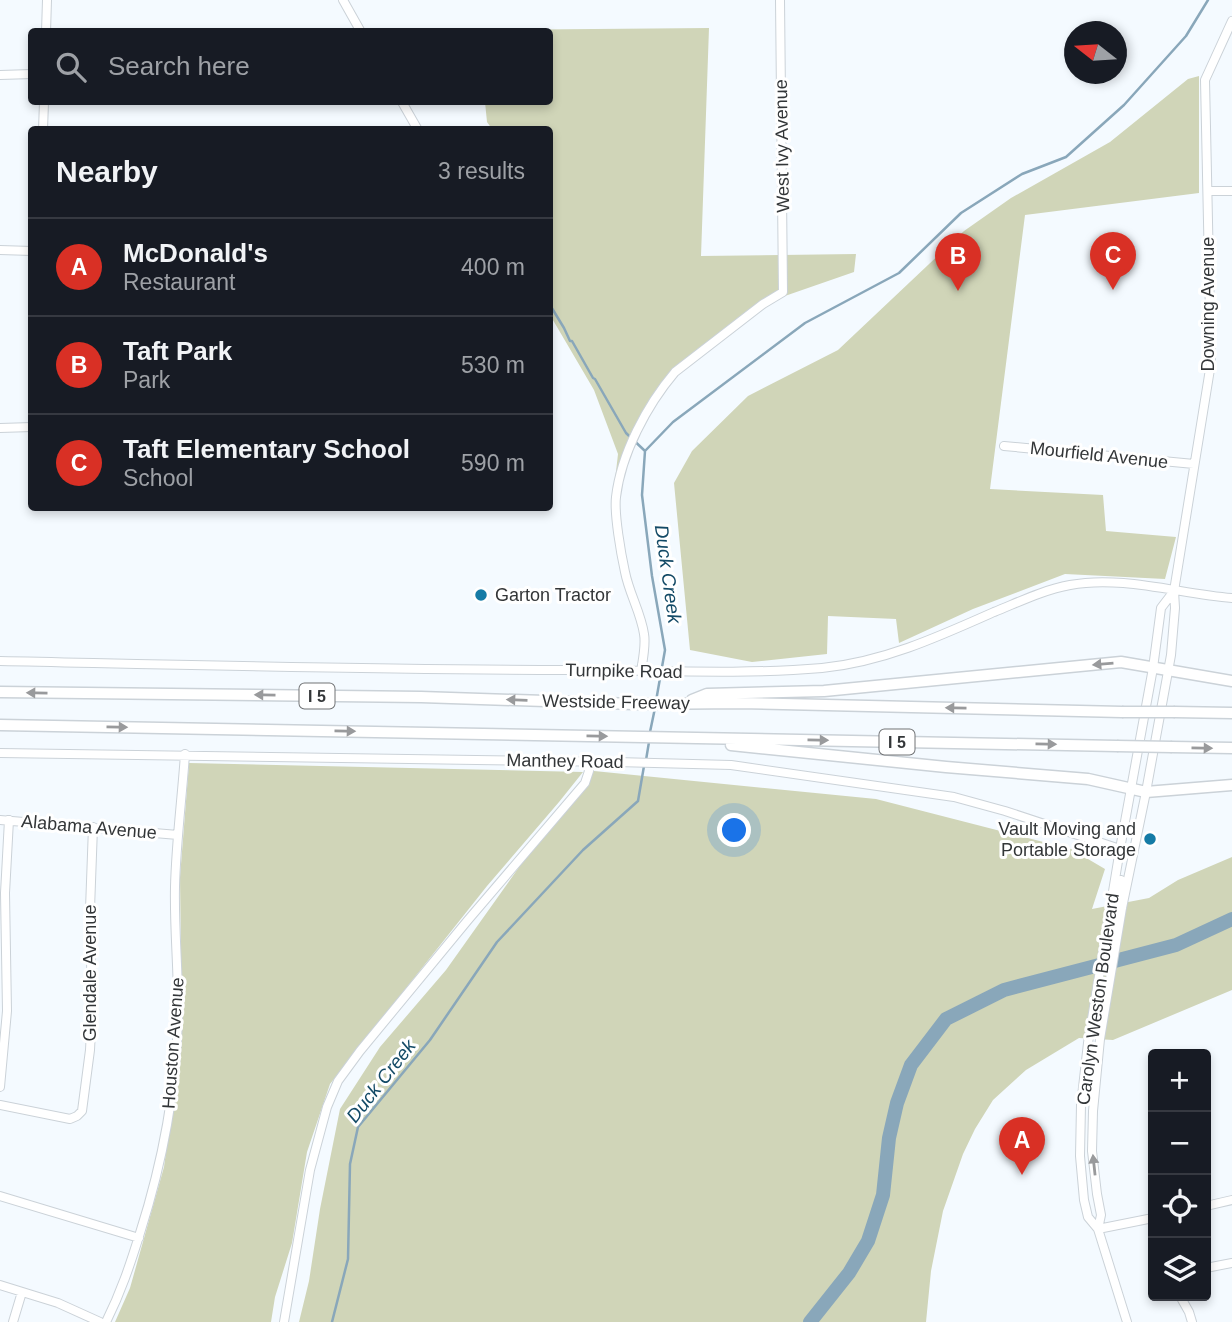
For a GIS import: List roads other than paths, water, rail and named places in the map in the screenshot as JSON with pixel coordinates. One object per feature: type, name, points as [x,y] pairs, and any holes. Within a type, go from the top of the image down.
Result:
[{"type":"highway","points":[[683,703],[707,694],[824,691],[1121,662],[1232,681]]},
{"type":"highway","name":"Westside Freeway","points":[[0,692],[421,697],[634,704],[1232,713]]},
{"type":"highway","name":"Westside Freeway","points":[[0,725],[1232,748]]},
{"type":"highway","points":[[716,738],[731,745],[1088,779],[1146,792],[1232,785]]},
{"type":"street","points":[[46,28],[47,0]]},
{"type":"street","points":[[343,0],[360,28]]},
{"type":"street","name":"West Ivy Avenue","points":[[645,671],[645,635],[625,572],[616,497],[625,457],[666,384],[675,373],[763,304],[783,292],[780,0]]},
{"type":"street","name":"Downing Avenue","points":[[1134,851],[1168,671],[1175,608],[1174,591],[1211,363],[1205,80],[1232,21]]},
{"type":"street","points":[[0,75],[28,74]]},
{"type":"street","points":[[43,126],[44,105]]},
{"type":"street","points":[[404,105],[416,126]]},
{"type":"street","points":[[1208,191],[1232,191]]},
{"type":"street","points":[[0,250],[28,251]]},
{"type":"street","points":[[0,428],[28,427]]},
{"type":"street","name":"Mourfield Avenue","points":[[1004,446],[1194,464]]},
{"type":"street","name":"Turnpike Road","points":[[0,661],[688,672],[825,668],[890,655],[1045,591],[1072,584],[1127,583],[1232,598]]},
{"type":"street","name":"Downing Avenue","points":[[1120,849],[1153,668],[1161,608],[1174,591]]},
{"type":"street","name":"Manthey Road","points":[[0,753],[185,754],[739,766],[954,797],[1120,849]]},
{"type":"street","name":"Houston Avenue","points":[[106,1322],[126,1280],[139,1238],[168,1121],[175,1061],[178,989],[175,891],[185,754]]},
{"type":"street","points":[[284,1322],[310,1170],[327,1107],[338,1081],[459,930],[588,777],[587,762]]},
{"type":"street","points":[[0,1087],[7,1011],[4,820]]},
{"type":"street","name":"Alabama Avenue","points":[[4,820],[178,835]]},
{"type":"street","name":"Glendale Avenue","points":[[0,1105],[70,1119],[82,1111],[93,982],[90,878],[93,827]]},
{"type":"street","points":[[1120,849],[1123,862],[1118,899],[1122,908]]},
{"type":"street","name":"Carolyn Weston Boulevard","points":[[1120,849],[1090,1031],[1081,1105],[1080,1156],[1088,1217],[1098,1229],[1126,1322]]},
{"type":"street","name":"Carolyn Weston Boulevard","points":[[1098,1229],[1101,1215],[1092,1151],[1093,1111],[1103,1025],[1134,851]]},
{"type":"street","points":[[0,1196],[139,1238]]},
{"type":"street","points":[[1211,1205],[1232,1200]]},
{"type":"street","points":[[1098,1229],[1148,1219]]},
{"type":"street","points":[[1211,1267],[1232,1263]]},
{"type":"street","points":[[0,1285],[58,1303],[100,1322]]},
{"type":"street","points":[[13,1322],[22,1292]]},
{"type":"street","points":[[1183,1301],[1192,1322]]},
{"type":"waterway","name":"Duck Creek","points":[[656,701],[665,650],[642,495],[645,451],[673,422],[805,323],[899,273],[961,213],[1022,174],[1066,157],[1124,105],[1186,36],[1208,0]]},
{"type":"waterway","points":[[553,310],[626,433],[645,451]]},
{"type":"waterway","name":"Duck Creek","points":[[650,732],[655,708]]},
{"type":"waterway","name":"Duck Creek","points":[[646,760],[649,742]]},
{"type":"waterway","name":"Duck Creek","points":[[332,1322],[348,1259],[350,1164],[358,1127],[430,1040],[497,942],[583,850],[638,801],[644,766]]},
{"type":"waterway","points":[[810,1322],[849,1273],[868,1241],[883,1195],[889,1138],[897,1103],[911,1065],[946,1019],[1004,990],[1176,945],[1232,919]]},
{"type":"place","name":"Taft Elementary School","points":[[1113,290]]},
{"type":"place","name":"Taft Park","points":[[958,291]]},
{"type":"place","name":"Garton Tractor","points":[[481,595]]},
{"type":"place","name":"Vault Moving and Portable Storage","points":[[1150,839]]},
{"type":"place","name":"McDonald's","points":[[1022,1175]]}]
